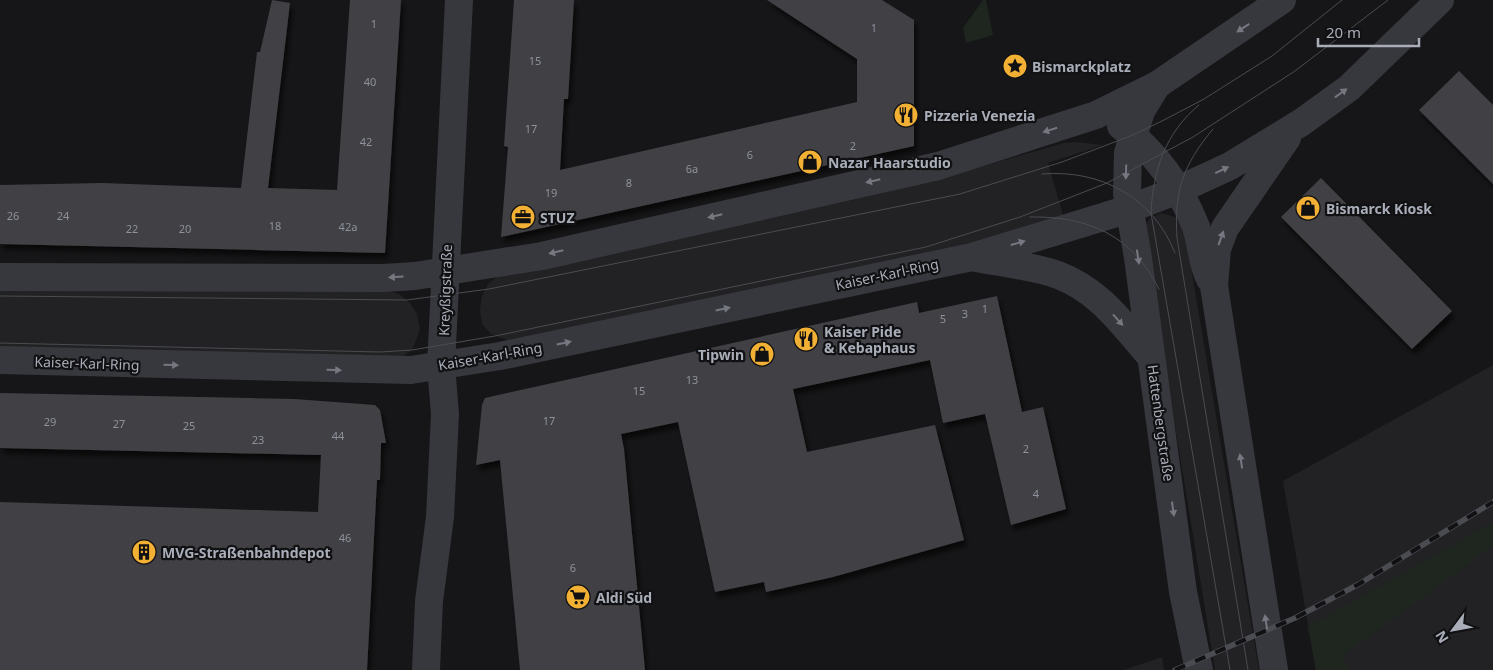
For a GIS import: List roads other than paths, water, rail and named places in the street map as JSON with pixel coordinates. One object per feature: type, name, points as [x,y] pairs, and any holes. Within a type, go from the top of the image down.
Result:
[{"type":"street","name":"Kreyßigstraße","points":[[426,670],[429,601],[440,518],[446,414],[441,366],[459,0]]},
{"type":"street","points":[[0,277],[384,278],[542,256],[938,166],[1096,116],[1157,85],[1282,0]]},
{"type":"street","points":[[972,257],[1129,209],[1178,190],[1230,166],[1302,122],[1349,88],[1438,3]]},
{"type":"street","points":[[1151,357],[1138,258],[1129,209],[1126,174],[1128,153],[1141,111],[1157,85]]},
{"type":"street","points":[[1096,116],[1108,119],[1133,135],[1156,158],[1178,190],[1196,228],[1203,264],[1214,286]]},
{"type":"street","points":[[1274,670],[1214,286],[1217,249],[1225,228],[1282,143],[1302,122]]},
{"type":"street","name":"Hattenbergstraße","points":[[972,257],[1057,274],[1083,287],[1101,300],[1151,357],[1183,592],[1199,670]]},
{"type":"street","name":"Kaiser-Karl-Ring","points":[[0,360],[380,371],[441,366],[509,354],[972,257]]},
{"type":"tram line","points":[[0,296],[407,300],[489,289],[960,194],[1062,162],[1133,135],[1164,120],[1204,99],[1272,56],[1342,0]]},
{"type":"tram line","points":[[0,343],[380,352],[412,350],[495,336],[926,247],[1020,217],[1107,183],[1193,137],[1295,71],[1388,0]]},
{"type":"tram line","points":[[1199,105],[1187,116],[1169,140],[1158,168],[1151,213],[1230,670]]},
{"type":"tram line","points":[[1213,129],[1194,155],[1183,179],[1177,206],[1177,238],[1248,670]]},
{"type":"tram line","points":[[1042,174],[1084,176],[1104,182],[1122,191],[1139,202],[1153,216],[1165,233],[1175,253]]},
{"type":"tram line","points":[[1030,217],[1071,220],[1106,232],[1122,242],[1136,255],[1148,270],[1159,289]]},
{"type":"railway","points":[[1175,670],[1295,618],[1359,584],[1493,502]]},
{"type":"place","name":"Bismarckplatz","points":[[1015,66]]},
{"type":"place","name":"Pizzeria Venezia","points":[[906,115]]},
{"type":"place","name":"Nazar Haarstudio","points":[[810,162]]},
{"type":"place","name":"Bismarck Kiosk","points":[[1308,208]]},
{"type":"place","name":"STUZ","points":[[523,217]]},
{"type":"place","name":"Kaiser Pide & Kebaphaus","points":[[806,339]]},
{"type":"place","name":"Tipwin","points":[[762,354]]},
{"type":"place","name":"MVG-Straßenbahndepot","points":[[144,552]]},
{"type":"place","name":"Aldi Süd","points":[[578,597]]}]
